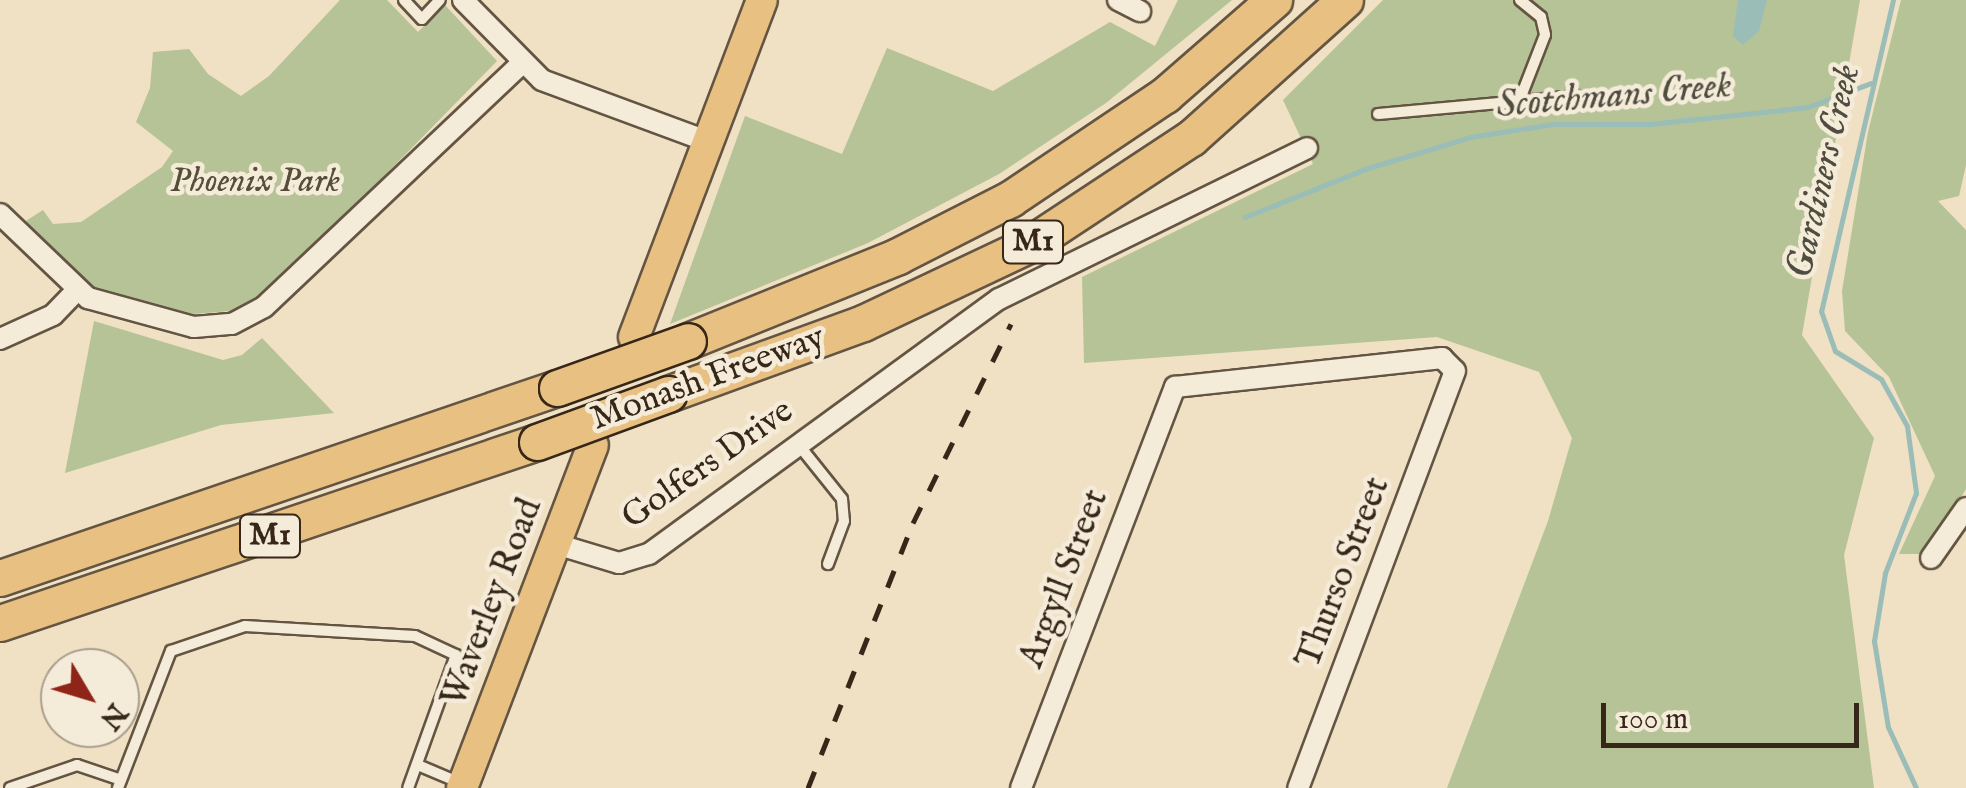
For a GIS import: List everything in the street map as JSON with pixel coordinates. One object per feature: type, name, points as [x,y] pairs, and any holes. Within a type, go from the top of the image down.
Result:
[{"type":"highway","name":"Monash Freeway","points":[[0,578],[557,388],[688,341],[898,256],[1010,199],[1165,95],[1274,0]]},
{"type":"highway","name":"Monash Freeway","points":[[0,624],[537,442],[863,323],[1030,244],[1191,138],[1346,0]]},
{"type":"main road","points":[[634,338],[762,0]]},
{"type":"main road","name":"Waverley Road","points":[[462,786],[593,446]]},
{"type":"street","points":[[463,0],[542,80],[707,141]]},
{"type":"street","points":[[1118,0],[1140,11]]},
{"type":"street","points":[[0,214],[76,292],[194,327],[242,321],[264,307],[522,64]]},
{"type":"street","name":"Golfers Drive","points":[[556,544],[618,563],[649,554],[999,299],[1307,148]]},
{"type":"street","points":[[0,339],[54,316],[76,292]]},
{"type":"street","name":"Thurso Street","points":[[1170,392],[1190,382],[1442,358],[1454,367],[1298,788]]},
{"type":"street","name":"Argyll Street","points":[[1021,788],[1170,392]]},
{"type":"street","points":[[1931,558],[1966,508]]},
{"type":"lane","points":[[404,0],[422,18],[440,0]]},
{"type":"lane","points":[[1520,0],[1541,16],[1545,36],[1520,99]]},
{"type":"lane","points":[[1378,114],[1576,96]]},
{"type":"lane","points":[[797,444],[842,500],[844,521],[828,564]]},
{"type":"lane","points":[[10,788],[77,765],[119,784],[171,651],[244,626],[415,636],[456,655],[408,788]]},
{"type":"lane","points":[[418,764],[462,786]]},
{"type":"green space","name":"Phoenix Park","points":[[340,0],[387,0],[418,32],[445,5],[497,61],[254,309],[194,314],[80,288],[18,226],[43,210],[53,224],[81,222],[162,167],[173,151],[136,122],[150,88],[153,52],[189,49],[208,74],[241,96],[269,76]]},
{"type":"green space","points":[[1178,0],[1232,0],[1106,103],[999,174],[868,243],[670,324],[745,116],[842,154],[887,48],[993,91],[1110,22],[1155,46]]},
{"type":"green space","points":[[1383,0],[1860,0],[1802,335],[1874,438],[1844,555],[1874,788],[1447,788],[1548,521],[1572,438],[1539,372],[1437,337],[1084,363],[1082,277],[1313,164],[1283,100]]},
{"type":"green space","points":[[1901,0],[1966,0],[1966,165],[1959,196],[1938,201],[1966,230],[1966,489],[1926,554],[1899,554],[1935,476],[1889,377],[1845,331],[1842,291],[1868,132]]},
{"type":"green space","points":[[94,321],[223,360],[242,355],[262,338],[334,413],[221,425],[65,473]]},
{"type":"water","points":[[1738,0],[1767,0],[1759,31],[1743,45],[1733,36]]},
{"type":"waterway","name":"Gardiners Creek","points":[[1893,0],[1821,311],[1835,351],[1881,379],[1907,426],[1916,493],[1885,573],[1874,641],[1888,727],[1916,788]]},
{"type":"waterway","name":"Scotchmans Creek","points":[[1245,217],[1365,169],[1470,137],[1553,124],[1650,124],[1808,107],[1871,83]]},
{"type":"railway","points":[[808,788],[913,523],[1011,324]]}]
